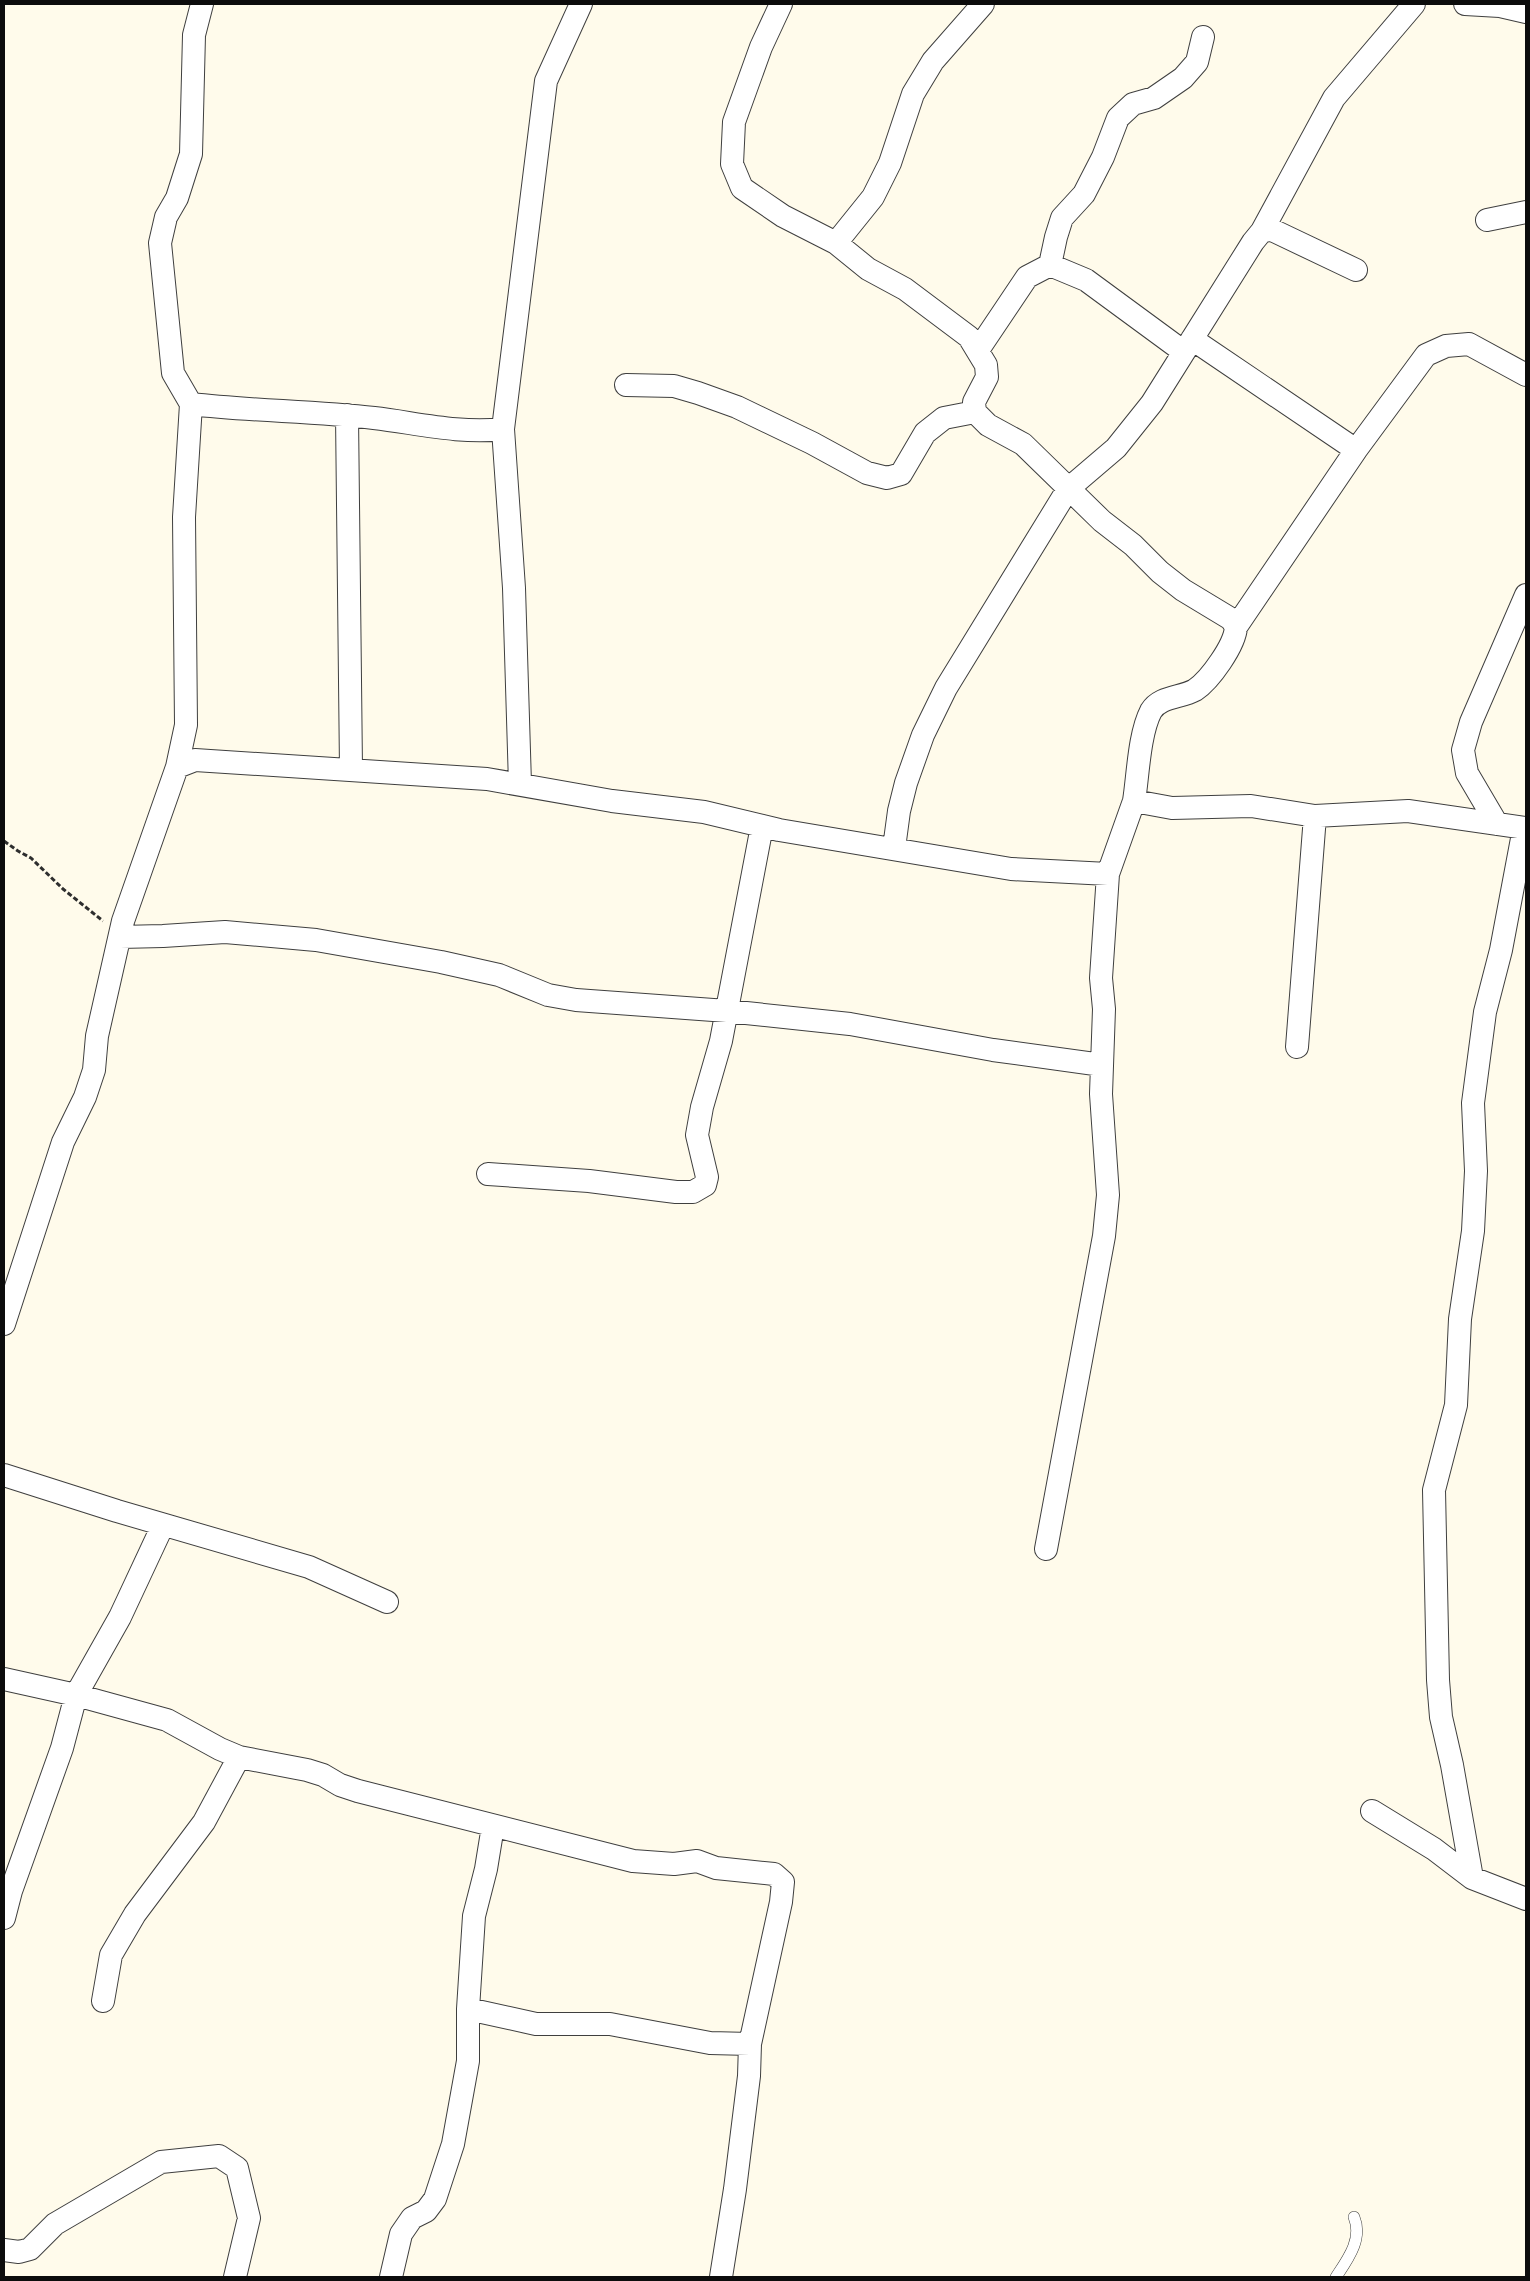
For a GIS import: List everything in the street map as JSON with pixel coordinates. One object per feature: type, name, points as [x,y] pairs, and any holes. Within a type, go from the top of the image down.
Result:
[{"type":"street","points":[[4,1324],[63,1142],[85,1097],[94,1070],[97,1036],[120,937],[133,893],[177,767],[186,725],[184,517],[190,404],[173,373],[160,243],[166,217],[177,198],[191,154],[194,35],[202,4]]},
{"type":"street","points":[[520,784],[514,588],[503,429],[546,81],[581,4]]},
{"type":"street","points":[[781,4],[761,47],[734,122],[732,164],[742,188],[783,216],[836,243],[868,268],[905,289],[969,337],[986,365],[987,378],[974,402],[974,412],[988,425],[1023,444],[1068,489],[1160,572],[1183,590],[1231,619],[1236,627]]},
{"type":"street","points":[[836,243],[873,197],[890,163],[913,94],[928,70],[983,4]]},
{"type":"street","points":[[894,848],[899,811],[906,783],[923,735],[946,688],[1068,489],[1116,448],[1152,403],[1253,242],[1262,231],[1334,98],[1414,4]]},
{"type":"street","points":[[1465,4],[1500,6],[1526,12]]},
{"type":"street","points":[[1050,265],[1062,218],[1084,194],[1103,157],[1118,118],[1133,104],[1154,98],[1183,78],[1197,62],[1203,37]]},
{"type":"street","points":[[1487,220],[1526,212]]},
{"type":"street","points":[[1262,231],[1272,230],[1356,270]]},
{"type":"street","points":[[978,350],[1027,277],[1050,265]]},
{"type":"street","points":[[1050,265],[1086,280],[1188,346],[1356,450]]},
{"type":"street","points":[[1046,1549],[1104,1236],[1108,1195],[1101,1094],[1104,1009],[1101,978],[1108,874],[1134,801],[1138,760],[1152,710],[1161,701],[1182,696],[1204,683],[1232,643],[1236,627],[1356,450],[1426,355],[1446,346],[1469,344],[1526,374]]},
{"type":"street","points":[[626,385],[674,386],[737,407],[812,443],[867,473],[887,478],[900,474],[924,433],[944,418],[974,412]]},
{"type":"street","points":[[190,404],[347,415],[453,430],[482,432],[503,429]]},
{"type":"street","points":[[347,415],[351,769]]},
{"type":"street","points":[[1497,824],[1467,773],[1463,750],[1471,722],[1526,595]]},
{"type":"street","points":[[177,767],[195,760],[487,779],[612,801],[704,812],[762,826],[1011,869],[1108,874]]},
{"type":"street","points":[[1134,801],[1172,808],[1251,806],[1315,816],[1408,811],[1525,828],[1482,1030],[1473,1103],[1476,1170],[1473,1231],[1460,1319],[1456,1405],[1434,1490],[1438,1680],[1441,1717],[1452,1765],[1472,1878]]},
{"type":"street","points":[[1297,1047],[1315,816]]},
{"type":"street","points":[[488,1174],[589,1181],[676,1192],[693,1192],[705,1185],[707,1177],[697,1135],[702,1107],[721,1041],[762,826]]},
{"type":"street","points":[[120,937],[225,932],[316,940],[441,962],[499,975],[548,995],[576,1000],[727,1011],[850,1024],[992,1050],[1102,1065]]},
{"type":"street","points":[[4,1474],[164,1525],[309,1567],[387,1602]]},
{"type":"street","points":[[4,1918],[11,1891],[62,1748],[76,1695],[120,1617],[164,1525]]},
{"type":"street","points":[[4,1679],[76,1695],[166,1720],[239,1757],[307,1770],[358,1791],[493,1826],[633,1861],[674,1864],[697,1862],[716,1868],[774,1874],[783,1882],[781,1902],[750,2044],[749,2076],[739,2161],[721,2277]]},
{"type":"street","points":[[103,2001],[111,1955],[135,1914],[204,1822],[239,1757]]},
{"type":"street","points":[[1372,1811],[1434,1849],[1472,1878],[1526,1899]]},
{"type":"street","points":[[391,2277],[401,2234],[412,2218],[426,2211],[435,2199],[453,2144],[468,2061],[468,2010],[474,1916],[486,1869],[493,1826]]},
{"type":"street","points":[[468,2010],[536,2024],[610,2024],[710,2043],[750,2044]]},
{"type":"street","points":[[4,2250],[19,2252],[30,2249],[55,2224],[161,2162],[219,2156],[237,2168],[249,2218],[235,2277]]},
{"type":"lane","points":[[1336,2277],[1349,2258],[1356,2240],[1357,2223],[1354,2217]]},
{"type":"path","points":[[4,841],[31,858],[63,890],[106,923],[120,937]]}]
